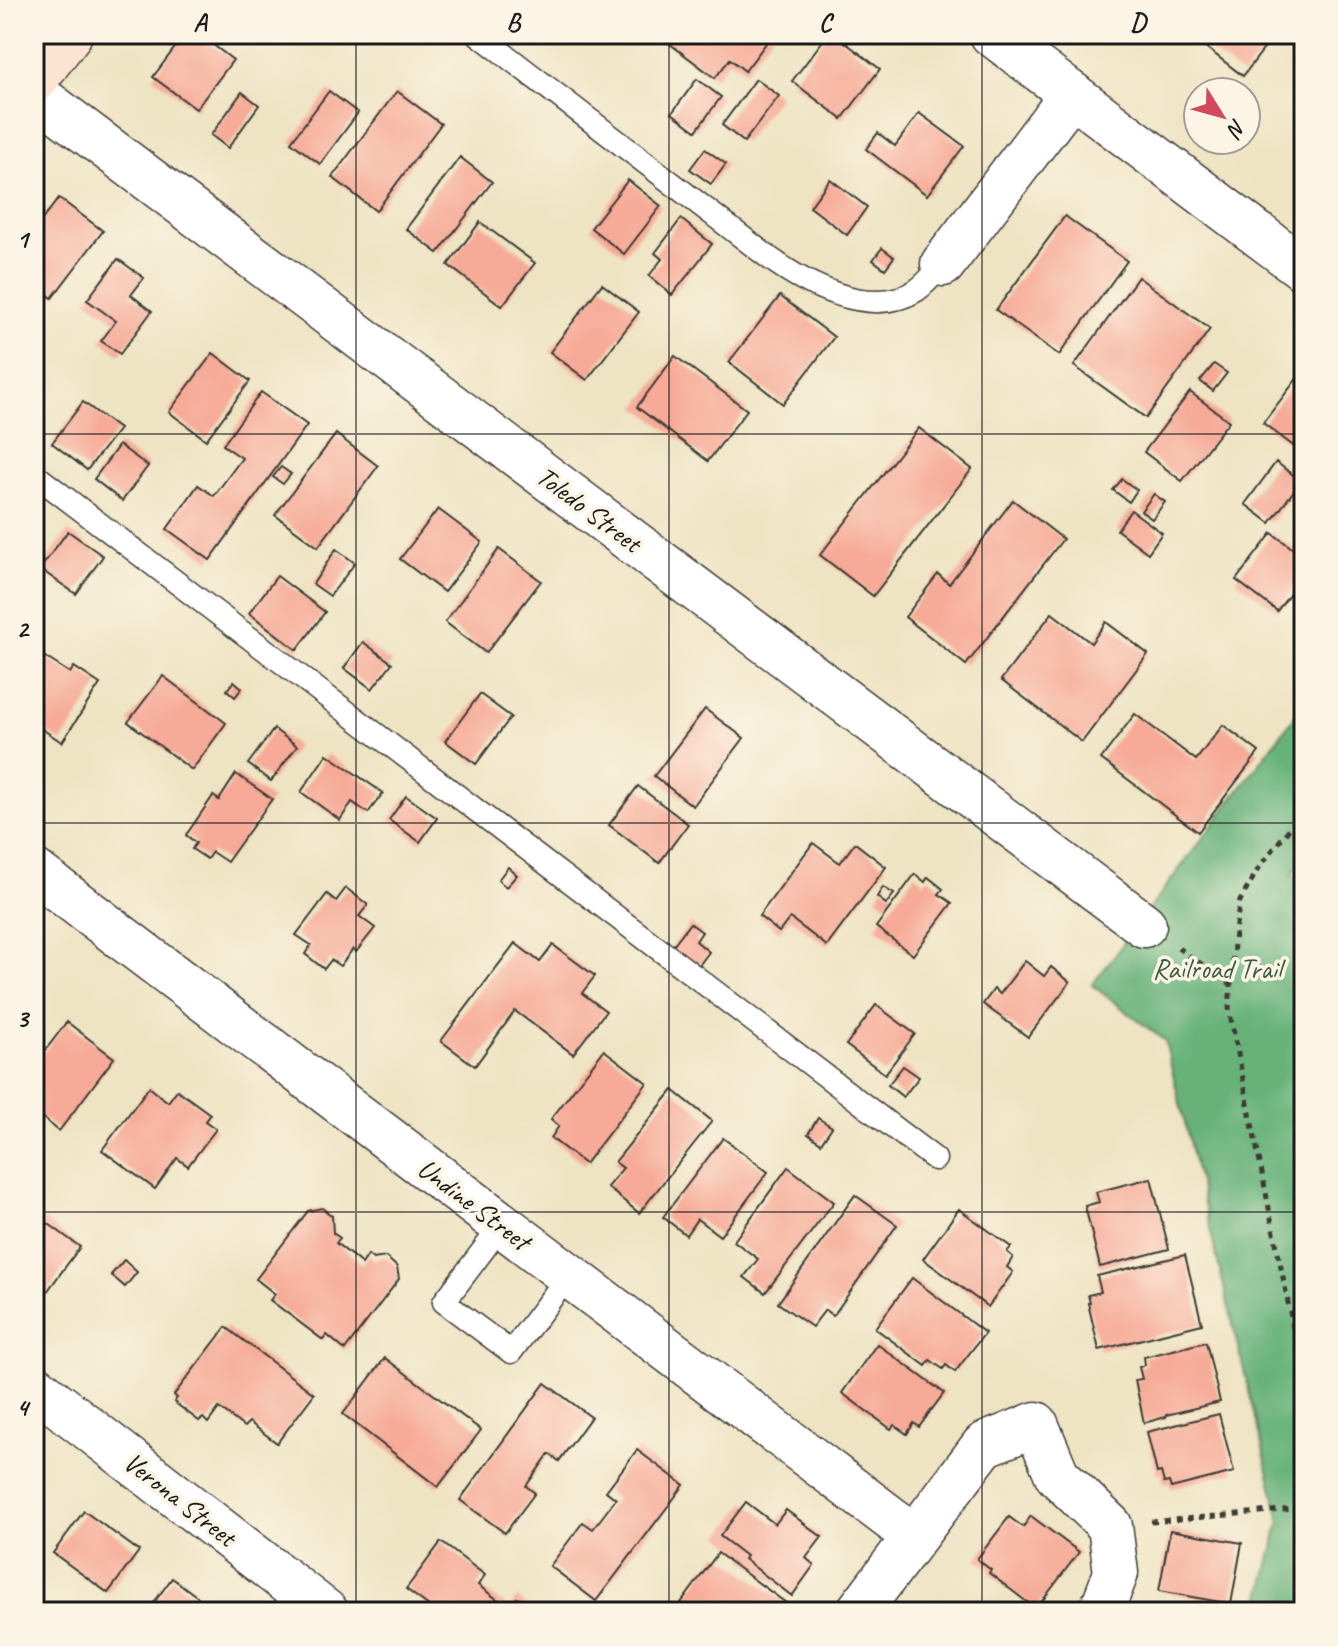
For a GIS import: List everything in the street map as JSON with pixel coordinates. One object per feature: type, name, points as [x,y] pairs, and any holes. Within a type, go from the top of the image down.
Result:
[{"type":"main road","points":[[34,81],[70,34]]},
{"type":"street","points":[[992,34],[1304,269]]},
{"type":"street","name":"Toledo Street","points":[[34,93],[1144,925]]},
{"type":"street","points":[[943,264],[1072,94]]},
{"type":"street","name":"Undine Street","points":[[34,871],[914,1536]]},
{"type":"street","name":"Verona Street","points":[[34,1386],[326,1612]]},
{"type":"street","points":[[858,1612],[984,1445],[1036,1424],[1057,1475],[1110,1526],[1116,1573],[1101,1612]]},
{"type":"lane","points":[[478,34],[798,277],[835,293],[887,301],[918,289],[943,264]]},
{"type":"lane","points":[[34,474],[935,1159]]},
{"type":"lane","points":[[502,1225],[444,1302],[511,1352],[569,1275]]},
{"type":"path","points":[[1304,810],[1260,866],[1240,901],[1229,1009],[1304,1382]]},
{"type":"path","points":[[1144,925],[1230,983]]},
{"type":"path","points":[[1110,1526],[1304,1508]]},
{"type":"green space","name":"Railroad Trail","points":[[1304,704],[1304,859],[1292,874],[1304,886],[1304,1612],[1257,1612],[1280,1520],[1165,1041],[1092,985]]},
{"type":"building","points":[[185,34],[199,34],[233,60],[196,109],[153,77]]},
{"type":"building","points":[[670,34],[773,34],[745,71],[730,59],[715,78],[665,40]]},
{"type":"building","points":[[828,34],[834,34],[880,69],[842,119],[792,81]]},
{"type":"building","points":[[1211,34],[1275,34],[1243,76],[1203,45]]},
{"type":"building","points":[[697,79],[721,97],[696,131],[672,113]]},
{"type":"building","points":[[756,79],[779,96],[744,142],[722,125]]},
{"type":"building","points":[[329,91],[358,113],[320,164],[291,142]]},
{"type":"building","points":[[397,91],[441,124],[376,211],[332,177]]},
{"type":"building","points":[[242,92],[259,105],[228,148],[211,135]]},
{"type":"building","points":[[919,113],[964,146],[927,195],[866,149],[878,133],[895,146]]},
{"type":"building","points":[[705,149],[726,164],[711,184],[690,169]]},
{"type":"building","points":[[460,157],[492,182],[438,253],[406,229]]},
{"type":"building","points":[[830,179],[867,207],[847,235],[810,207]]},
{"type":"building","points":[[628,180],[661,206],[624,254],[591,228]]},
{"type":"building","points":[[59,198],[103,231],[52,298],[34,284],[34,230]]},
{"type":"building","points":[[1065,216],[1127,261],[1059,355],[996,310]]},
{"type":"building","points":[[681,219],[712,244],[672,295],[649,276],[662,259],[655,253]]},
{"type":"building","points":[[480,222],[535,263],[502,306],[448,265]]},
{"type":"building","points":[[882,248],[894,257],[885,269],[873,260]]},
{"type":"building","points":[[118,259],[144,278],[131,295],[152,311],[120,354],[101,341],[116,321],[87,300]]},
{"type":"building","points":[[1138,277],[1210,329],[1146,418],[1074,366]]},
{"type":"building","points":[[602,284],[639,312],[587,380],[550,352]]},
{"type":"building","points":[[780,296],[834,337],[783,404],[729,362]]},
{"type":"building","points":[[213,353],[250,381],[206,440],[169,412]]},
{"type":"building","points":[[675,356],[747,410],[708,461],[637,407]]},
{"type":"building","points":[[1214,364],[1227,373],[1213,391],[1200,381]]},
{"type":"building","points":[[1302,372],[1304,374],[1304,454],[1263,423]]},
{"type":"building","points":[[261,392],[307,425],[210,560],[167,529],[198,485],[214,496],[242,458],[223,445]]},
{"type":"building","points":[[1190,392],[1229,421],[1182,481],[1144,452]]},
{"type":"building","points":[[83,402],[119,429],[87,470],[52,443]]},
{"type":"building","points":[[919,428],[972,469],[873,596],[820,555]]},
{"type":"building","points":[[336,434],[378,466],[318,547],[275,515]]},
{"type":"building","points":[[119,445],[148,466],[122,501],[94,479]]},
{"type":"building","points":[[1276,462],[1301,481],[1270,523],[1245,504]]},
{"type":"building","points":[[281,467],[291,474],[283,484],[273,477]]},
{"type":"building","points":[[1122,479],[1137,490],[1129,502],[1113,490]]},
{"type":"building","points":[[1154,494],[1165,502],[1152,519],[1141,511]]},
{"type":"building","points":[[1013,500],[1063,539],[966,665],[905,617],[938,574],[949,584]]},
{"type":"building","points":[[438,509],[482,542],[444,592],[400,559]]},
{"type":"building","points":[[1131,510],[1162,533],[1148,553],[1117,530]]},
{"type":"building","points":[[68,531],[103,556],[76,594],[40,569]]},
{"type":"building","points":[[1272,533],[1304,557],[1304,575],[1277,611],[1236,580]]},
{"type":"building","points":[[336,549],[355,563],[330,596],[313,584]]},
{"type":"building","points":[[499,549],[541,581],[486,653],[445,622]]},
{"type":"building","points":[[277,576],[325,612],[297,650],[249,613]]},
{"type":"building","points":[[1052,613],[1091,643],[1106,622],[1148,654],[1082,742],[1001,680]]},
{"type":"building","points":[[363,642],[392,663],[372,689],[344,668]]},
{"type":"building","points":[[34,650],[70,673],[74,667],[100,684],[62,742],[34,724]]},
{"type":"building","points":[[163,676],[226,723],[192,770],[128,722]]},
{"type":"building","points":[[234,681],[242,688],[235,697],[227,690]]},
{"type":"building","points":[[480,694],[511,717],[476,764],[445,741]]},
{"type":"building","points":[[705,709],[744,738],[693,806],[654,776]]},
{"type":"building","points":[[1135,714],[1196,760],[1223,725],[1259,752],[1198,832],[1101,759]]},
{"type":"building","points":[[274,729],[297,746],[271,781],[248,764]]},
{"type":"building","points":[[327,754],[383,793],[368,813],[352,802],[340,820],[301,792]]},
{"type":"building","points":[[236,774],[272,799],[227,862],[212,852],[207,859],[192,849],[196,843],[186,835],[213,796],[219,800]]},
{"type":"building","points":[[638,786],[688,824],[659,863],[609,825]]},
{"type":"building","points":[[406,796],[437,818],[420,842],[389,820]]},
{"type":"building","points":[[813,843],[840,863],[855,843],[886,867],[827,946],[790,918],[779,932],[759,916]]},
{"type":"building","points":[[508,867],[517,875],[506,887],[498,880]]},
{"type":"building","points":[[915,874],[925,882],[928,877],[943,889],[939,894],[952,903],[913,955],[876,927]]},
{"type":"building","points":[[883,887],[894,894],[886,904],[877,897]]},
{"type":"building","points":[[346,888],[368,905],[359,916],[375,928],[340,966],[331,960],[324,969],[305,954],[311,945],[296,935],[327,894],[336,901]]},
{"type":"building","points":[[690,923],[702,932],[696,941],[709,952],[697,968],[671,948]]},
{"type":"building","points":[[515,943],[540,962],[553,945],[595,976],[582,993],[606,1011],[573,1054],[515,1011],[475,1066],[441,1041]]},
{"type":"building","points":[[1025,961],[1044,976],[1051,967],[1070,982],[1028,1037],[983,1004],[994,989],[1000,994]]},
{"type":"building","points":[[876,1005],[915,1034],[885,1074],[846,1045]]},
{"type":"building","points":[[67,1022],[114,1058],[59,1131],[34,1111],[34,1065]]},
{"type":"building","points":[[604,1050],[647,1083],[585,1164],[551,1138],[559,1126],[551,1119]]},
{"type":"building","points":[[903,1066],[919,1077],[903,1097],[888,1085]]},
{"type":"building","points":[[149,1087],[168,1102],[177,1090],[210,1114],[205,1121],[216,1129],[188,1166],[177,1158],[155,1189],[102,1150]]},
{"type":"building","points":[[673,1090],[712,1121],[639,1213],[607,1187],[623,1168],[615,1162]]},
{"type":"building","points":[[818,1118],[832,1127],[821,1143],[808,1134]]},
{"type":"building","points":[[723,1138],[768,1172],[720,1236],[697,1219],[686,1235],[663,1217]]},
{"type":"building","points":[[788,1167],[834,1202],[765,1293],[744,1277],[758,1259],[734,1241]]},
{"type":"building","points":[[1151,1178],[1169,1249],[1100,1267],[1085,1206],[1099,1202],[1096,1192]]},
{"type":"building","points":[[855,1195],[897,1225],[833,1316],[825,1310],[812,1327],[778,1303]]},
{"type":"building","points":[[322,1208],[332,1216],[333,1233],[340,1238],[336,1243],[362,1264],[368,1255],[373,1259],[386,1257],[397,1267],[399,1279],[345,1350],[327,1335],[323,1340],[270,1300],[275,1294],[256,1279],[308,1211]]},
{"type":"building","points":[[959,1209],[1011,1247],[1007,1252],[1013,1257],[1007,1267],[1013,1272],[988,1307],[923,1259]]},
{"type":"building","points":[[34,1213],[80,1247],[46,1293],[34,1284]]},
{"type":"building","points":[[1185,1255],[1202,1324],[1099,1350],[1088,1303],[1088,1295],[1101,1292],[1097,1276]]},
{"type":"building","points":[[124,1260],[137,1272],[125,1287],[111,1275]]},
{"type":"building","points":[[912,1278],[985,1333],[955,1372],[946,1365],[943,1369],[930,1360],[926,1366],[875,1328]]},
{"type":"building","points":[[226,1327],[314,1394],[277,1443],[249,1422],[244,1427],[219,1408],[208,1423],[203,1418],[199,1421],[174,1402],[177,1398],[174,1395]]},
{"type":"building","points":[[1206,1342],[1220,1402],[1144,1423],[1135,1380],[1142,1379],[1139,1367],[1145,1365],[1144,1357]]},
{"type":"building","points":[[877,1344],[944,1393],[919,1427],[914,1423],[907,1434],[894,1425],[891,1429],[842,1393]]},
{"type":"building","points":[[385,1358],[481,1430],[438,1487],[343,1414]]},
{"type":"building","points":[[545,1383],[591,1417],[559,1461],[549,1454],[526,1486],[535,1493],[505,1533],[460,1500]]},
{"type":"building","points":[[1219,1414],[1234,1472],[1171,1488],[1169,1482],[1164,1483],[1161,1472],[1157,1473],[1147,1432]]},
{"type":"building","points":[[637,1450],[684,1485],[596,1601],[550,1566],[583,1522],[593,1529],[616,1499],[606,1491]]},
{"type":"building","points":[[746,1502],[775,1524],[786,1510],[822,1537],[806,1558],[814,1565],[792,1596],[720,1536]]},
{"type":"building","points":[[84,1511],[139,1551],[108,1593],[53,1553]]},
{"type":"building","points":[[1031,1516],[1079,1552],[1036,1609],[989,1573],[991,1570],[977,1559],[1009,1517],[1023,1527]]},
{"type":"building","points":[[1170,1530],[1242,1543],[1231,1604],[1159,1591]]},
{"type":"building","points":[[441,1542],[485,1575],[478,1585],[509,1608],[517,1598],[536,1612],[437,1612],[406,1589]]},
{"type":"building","points":[[718,1553],[786,1603],[779,1612],[694,1612],[681,1603]]},
{"type":"building","points":[[172,1578],[218,1612],[147,1612]]}]
